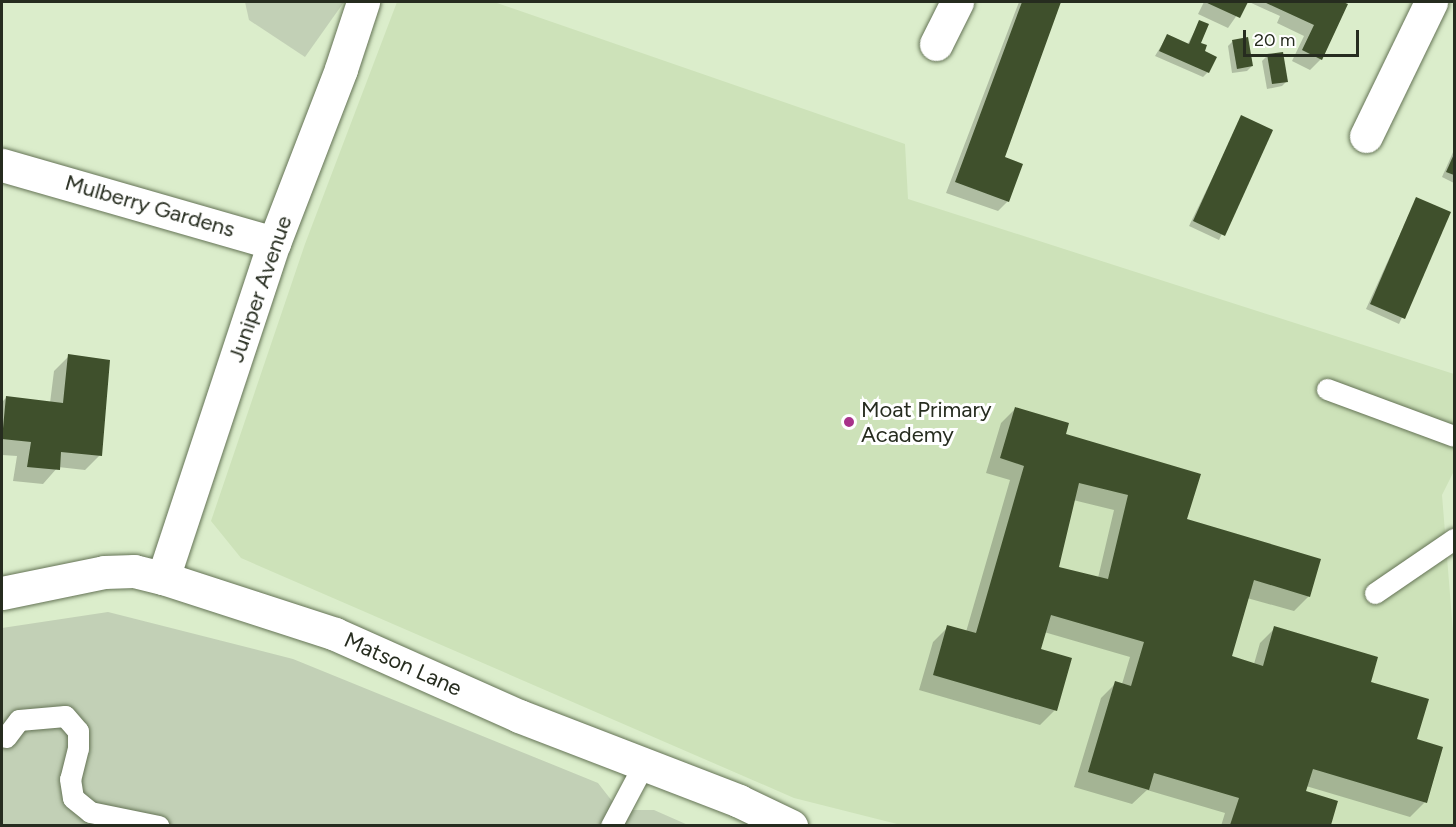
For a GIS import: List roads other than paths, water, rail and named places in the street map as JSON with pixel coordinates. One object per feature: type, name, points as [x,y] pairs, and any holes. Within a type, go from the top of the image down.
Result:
[{"type":"street","name":"Juniper Avenue","points":[[163,578],[274,243],[341,69],[363,2]]},
{"type":"street","points":[[936,45],[957,2]]},
{"type":"street","points":[[1366,136],[1431,2]]},
{"type":"street","name":"Mulberry Gardens","points":[[13,177],[274,243]]},
{"type":"street","name":"Matson Lane","points":[[2,593],[104,572],[134,571],[163,578],[335,634],[519,716],[644,764],[791,825]]},
{"type":"lane","points":[[1327,389],[1455,436]]},
{"type":"lane","points":[[1375,593],[1455,538]]},
{"type":"lane","points":[[6,737],[19,720],[65,716],[78,731],[78,748],[70,779],[73,798],[90,812],[159,825]]},
{"type":"lane","points":[[611,825],[644,764]]},
{"type":"place","name":"Moat Primary Academy","points":[[849,422]]}]
